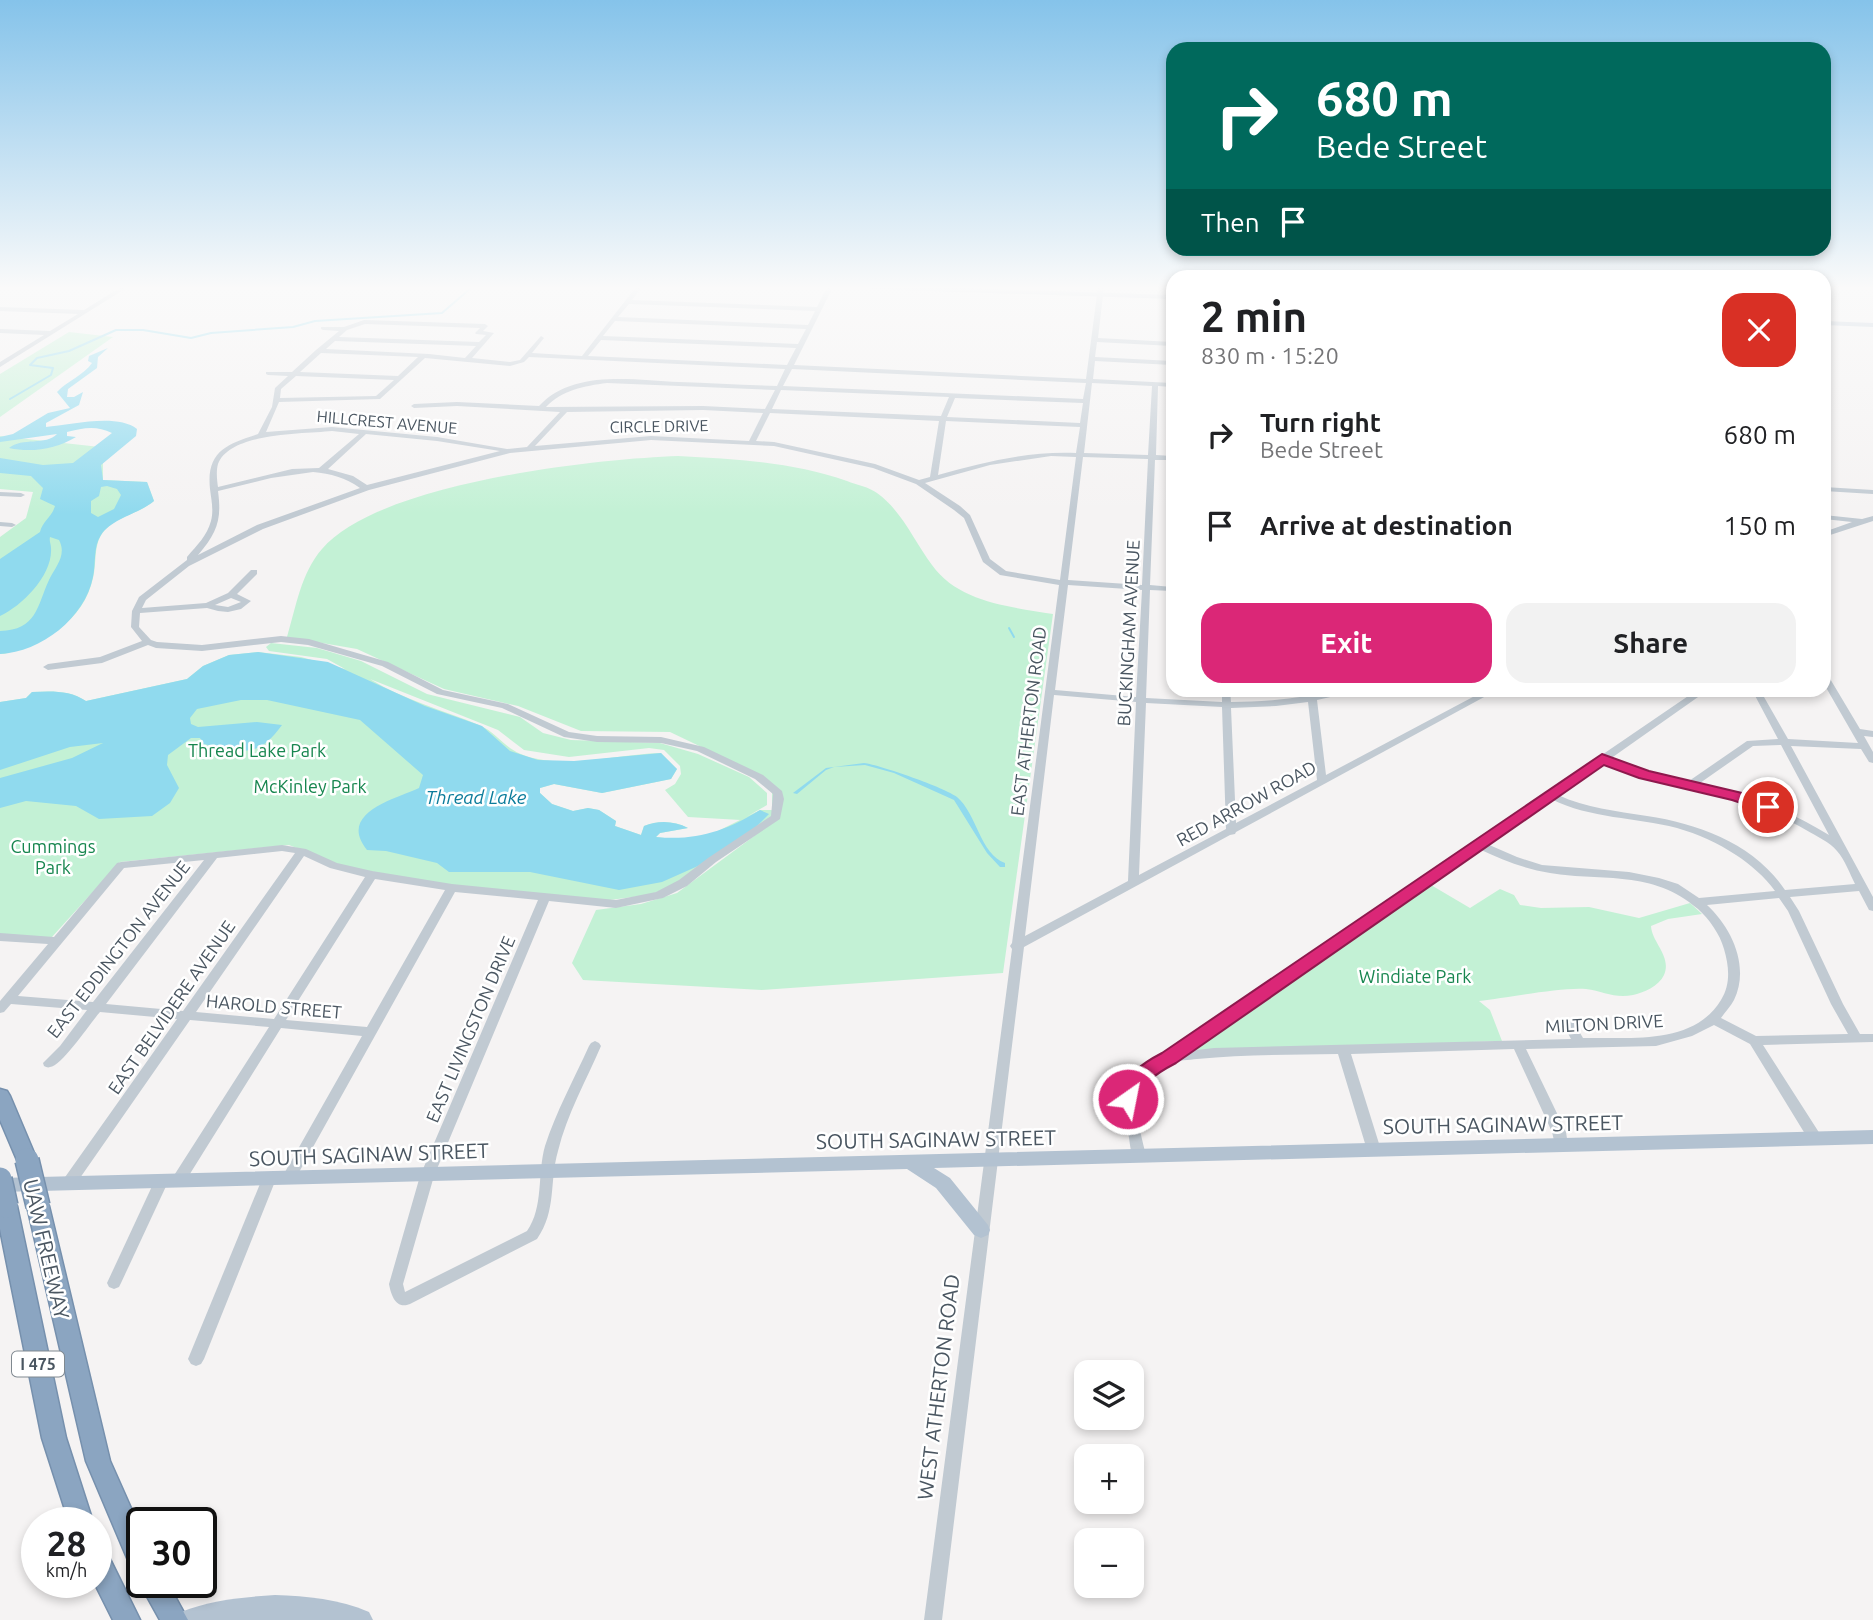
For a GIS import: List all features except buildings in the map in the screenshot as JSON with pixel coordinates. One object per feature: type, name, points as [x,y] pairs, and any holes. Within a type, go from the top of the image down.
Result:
[{"type":"highway","name":"UAW FREEWAY","points":[[0,1096],[27,1160],[87,1424],[113,1502],[126,1529]]},
{"type":"highway","name":"UAW FREEWAY","points":[[0,1179],[54,1438],[76,1507]]},
{"type":"highway","points":[[112,1590],[127,1620]]},
{"type":"highway","points":[[162,1598],[175,1620]]},
{"type":"main road","name":"SOUTH SAGINAW STREET","points":[[3,1196],[68,1184],[1873,1137]]},
{"type":"main road","points":[[910,1162],[943,1183],[981,1230]]},
{"type":"main road","points":[[189,1620],[236,1610],[290,1606],[329,1611],[361,1620]]},
{"type":"street","points":[[261,435],[277,400],[278,388],[305,363]]},
{"type":"street","points":[[277,400],[301,397],[366,400],[381,397],[416,363]]},
{"type":"street","points":[[495,363],[516,363]]},
{"type":"street","points":[[689,363],[1166,385]]},
{"type":"street","points":[[752,442],[792,363]]},
{"type":"street","name":"EAST ATHERTON ROAD","points":[[989,1160],[1092,363]]},
{"type":"street","points":[[268,373],[400,378]]},
{"type":"street","points":[[568,380],[578,386]]},
{"type":"street","points":[[540,410],[552,397],[578,386],[619,380],[1087,401]]},
{"type":"street","name":"BUCKINGHAM AVENUE","points":[[1133,884],[1155,384]]},
{"type":"street","points":[[934,477],[943,419],[953,395]]},
{"type":"street","points":[[414,407],[457,404],[540,410],[679,407],[1084,425]]},
{"type":"street","points":[[530,448],[565,410]]},
{"type":"street","name":"HILLCREST AVENUE","points":[[213,490],[213,469],[221,455],[238,442],[261,435],[316,429],[437,439],[510,452]]},
{"type":"street","points":[[321,471],[363,434]]},
{"type":"street","name":"CIRCLE DRIVE","points":[[136,611],[148,593],[186,564],[234,539],[366,488],[530,448],[650,438],[752,442],[832,455],[919,482],[967,517],[978,546],[991,566],[1018,578],[1166,589]]},
{"type":"street","points":[[919,482],[1014,458],[1080,454],[1166,458]]},
{"type":"street","points":[[186,564],[211,533],[215,516],[213,490],[304,471],[345,474],[366,488]]},
{"type":"street","points":[[1831,489],[1873,492]]},
{"type":"street","points":[[0,494],[21,495]]},
{"type":"street","points":[[1831,518],[1861,521]]},
{"type":"street","points":[[1831,532],[1873,518]]},
{"type":"street","points":[[0,524],[12,525]]},
{"type":"street","points":[[211,533],[234,539]]},
{"type":"street","points":[[4,1004],[121,865],[282,848],[302,851],[334,866],[372,874],[452,887],[616,904],[659,895],[684,883],[712,860],[769,825],[779,810],[778,793],[759,777],[700,749],[661,740],[597,740],[568,735],[505,706],[440,692],[397,668],[309,642],[281,639],[173,649],[148,642],[135,627],[136,611],[208,605],[231,595],[254,572]]},
{"type":"street","points":[[208,605],[215,609],[229,610],[247,601],[231,595]]},
{"type":"street","points":[[48,667],[102,660],[148,642]]},
{"type":"street","points":[[1831,688],[1873,760]]},
{"type":"street","points":[[1049,692],[1227,704],[1293,697]]},
{"type":"street","points":[[1226,697],[1231,832]]},
{"type":"street","points":[[1312,697],[1322,781]]},
{"type":"street","name":"RED ARROW ROAD","points":[[1016,946],[1479,697]]},
{"type":"street","points":[[1139,1156],[1128,1099],[1134,1082],[1147,1069],[1169,1058],[1548,794],[1693,697]]},
{"type":"street","points":[[1760,697],[1873,907]]},
{"type":"street","points":[[1858,732],[1873,734]]},
{"type":"street","points":[[1690,785],[1751,743],[1865,746]]},
{"type":"street","points":[[1602,759],[1645,775],[1768,807],[1824,836],[1842,849]]},
{"type":"street","points":[[1548,794],[1578,807],[1647,818],[1711,836],[1763,868],[1786,896],[1856,1038]]},
{"type":"street","points":[[1477,844],[1505,857],[1541,867],[1655,880],[1699,902],[1723,930],[1735,971],[1725,1003],[1713,1019],[1754,1041],[1815,1138]]},
{"type":"street","name":"EAST BELVIDERE AVENUE","points":[[68,1184],[302,851]]},
{"type":"street","name":"EAST EDDINGTON AVENUE","points":[[49,1063],[213,856]]},
{"type":"street","points":[[114,1283],[169,1182],[278,1024],[372,874]]},
{"type":"street","points":[[288,1179],[452,887]]},
{"type":"street","points":[[1699,902],[1862,887]]},
{"type":"street","name":"EAST LIVINGSTON DRIVE","points":[[545,897],[427,1176],[396,1284],[399,1296],[405,1300],[532,1236],[539,1227],[547,1194],[547,1172]]},
{"type":"street","points":[[0,938],[55,941]]},
{"type":"street","name":"HAROLD STREET","points":[[4,1004],[96,1007],[370,1032]]},
{"type":"street","name":"MILTON DRIVE","points":[[1169,1058],[1214,1053],[1656,1041],[1693,1031],[1713,1019]]},
{"type":"street","points":[[1569,1022],[1580,1044]]},
{"type":"street","points":[[1754,1041],[1873,1038]]},
{"type":"street","points":[[1518,1045],[1559,1132],[1561,1145]]},
{"type":"street","points":[[547,1172],[553,1146],[595,1046]]},
{"type":"street","points":[[1343,1050],[1374,1150]]},
{"type":"street","name":"WEST ATHERTON ROAD","points":[[933,1620],[989,1160]]},
{"type":"street","points":[[196,1359],[269,1180]]},
{"type":"green space","points":[[19,363],[77,363],[0,417],[0,374]]},
{"type":"green space","points":[[0,436],[118,449],[103,463],[103,480],[147,482],[154,501],[114,522],[104,531],[98,542],[88,593],[71,618],[47,637],[4,654],[0,654],[0,537],[26,518],[33,492],[0,489]]},
{"type":"green space","points":[[678,456],[785,466],[827,475],[870,489],[894,508],[932,565],[943,578],[957,588],[987,601],[1053,614],[1003,973],[762,990],[583,980],[572,963],[596,910],[641,904],[677,893],[761,831],[667,888],[649,895],[602,901],[437,884],[343,866],[289,845],[120,862],[51,938],[0,934],[0,702],[26,698],[32,692],[46,691],[67,693],[86,701],[187,679],[203,666],[229,655],[258,652],[301,657],[345,669],[327,659],[269,651],[266,647],[271,643],[317,648],[361,661],[427,694],[520,717],[543,733],[571,740],[660,743],[698,754],[749,777],[767,793],[767,805],[748,816],[760,810],[772,810],[772,784],[760,775],[670,732],[581,731],[518,706],[444,689],[357,649],[287,637],[304,579],[322,549],[350,526],[389,507],[437,491],[543,469]],"holes":[[[370,679],[498,730],[524,750],[569,757],[649,748],[664,750],[680,766],[681,774],[675,784],[665,790],[688,817],[740,820],[710,835],[682,840],[656,837],[660,833],[688,828],[677,824],[650,824],[644,826],[641,835],[615,826],[616,821],[599,810],[588,808],[573,811],[552,804],[540,793],[540,788],[554,784],[602,793],[671,779],[677,769],[661,753],[568,762],[527,756],[510,748],[479,725],[410,699]]]},
{"type":"green space","name":"Windiate Park","points":[[1431,885],[1470,908],[1500,889],[1514,895],[1520,905],[1541,908],[1589,907],[1639,918],[1690,903],[1702,914],[1668,919],[1651,926],[1664,956],[1666,968],[1658,982],[1641,993],[1620,996],[1575,989],[1479,1001],[1490,1010],[1502,1041],[1199,1051],[1194,1048]]},
{"type":"water","points":[[92,363],[97,363],[97,368],[68,389],[67,397],[83,392],[79,405],[46,423],[46,427],[106,421],[128,424],[137,429],[136,436],[101,465],[103,480],[147,482],[154,501],[112,524],[101,535],[88,592],[71,619],[45,640],[31,647],[0,654],[0,631],[22,626],[34,615],[62,551],[59,540],[50,537],[50,558],[42,579],[18,605],[0,616],[0,559],[40,532],[55,506],[40,499],[43,488],[31,476],[0,473],[0,458],[43,465],[73,463],[112,433],[84,428],[67,432],[67,436],[76,437],[68,441],[35,450],[9,448],[20,443],[47,440],[57,434],[0,442],[0,437],[13,434],[48,413],[70,408],[57,392]],"holes":[[[101,487],[117,489],[121,495],[114,509],[98,517],[91,513],[91,501],[99,496]]]},
{"type":"water","name":"Thread Lake","points":[[258,652],[328,662],[425,706],[482,726],[510,751],[538,760],[574,761],[661,753],[677,769],[671,779],[602,793],[554,784],[540,788],[540,793],[552,804],[573,811],[588,808],[599,810],[616,821],[615,826],[641,835],[644,826],[666,822],[688,828],[660,833],[656,837],[698,836],[735,824],[760,810],[769,814],[755,828],[698,866],[662,882],[619,890],[530,872],[449,872],[437,863],[386,851],[367,850],[360,837],[359,826],[364,817],[384,803],[419,788],[423,775],[360,720],[267,700],[241,700],[197,709],[190,718],[191,724],[198,727],[257,722],[282,725],[264,744],[247,751],[203,744],[200,738],[191,738],[168,755],[167,765],[179,788],[170,803],[152,816],[99,819],[76,806],[26,801],[0,808],[0,778],[72,758],[103,743],[70,747],[0,770],[0,702],[26,698],[32,692],[46,691],[67,693],[86,701],[187,679],[203,666],[229,655]]},
{"type":"water","points":[[864,763],[912,777],[957,797],[964,804],[984,843],[1005,863],[1005,867],[1000,867],[987,853],[954,800],[894,773],[865,765],[834,767],[826,770],[797,794],[793,793],[826,768]]},
{"type":"waterway","points":[[10,399],[51,375],[53,368],[30,365],[32,363]]},
{"type":"waterway","points":[[1009,628],[1014,637]]},
{"type":"route","points":[[1128,1099],[1134,1082],[1147,1069],[1169,1058],[1602,759],[1645,775],[1737,796],[1768,807]]},
{"type":"park label","name":"Thread Lake Park","points":[[257,750]]},
{"type":"park label","name":"McKinley Park","points":[[310,786]]},
{"type":"park label","name":"Cummings Park","points":[[53,856]]}]
